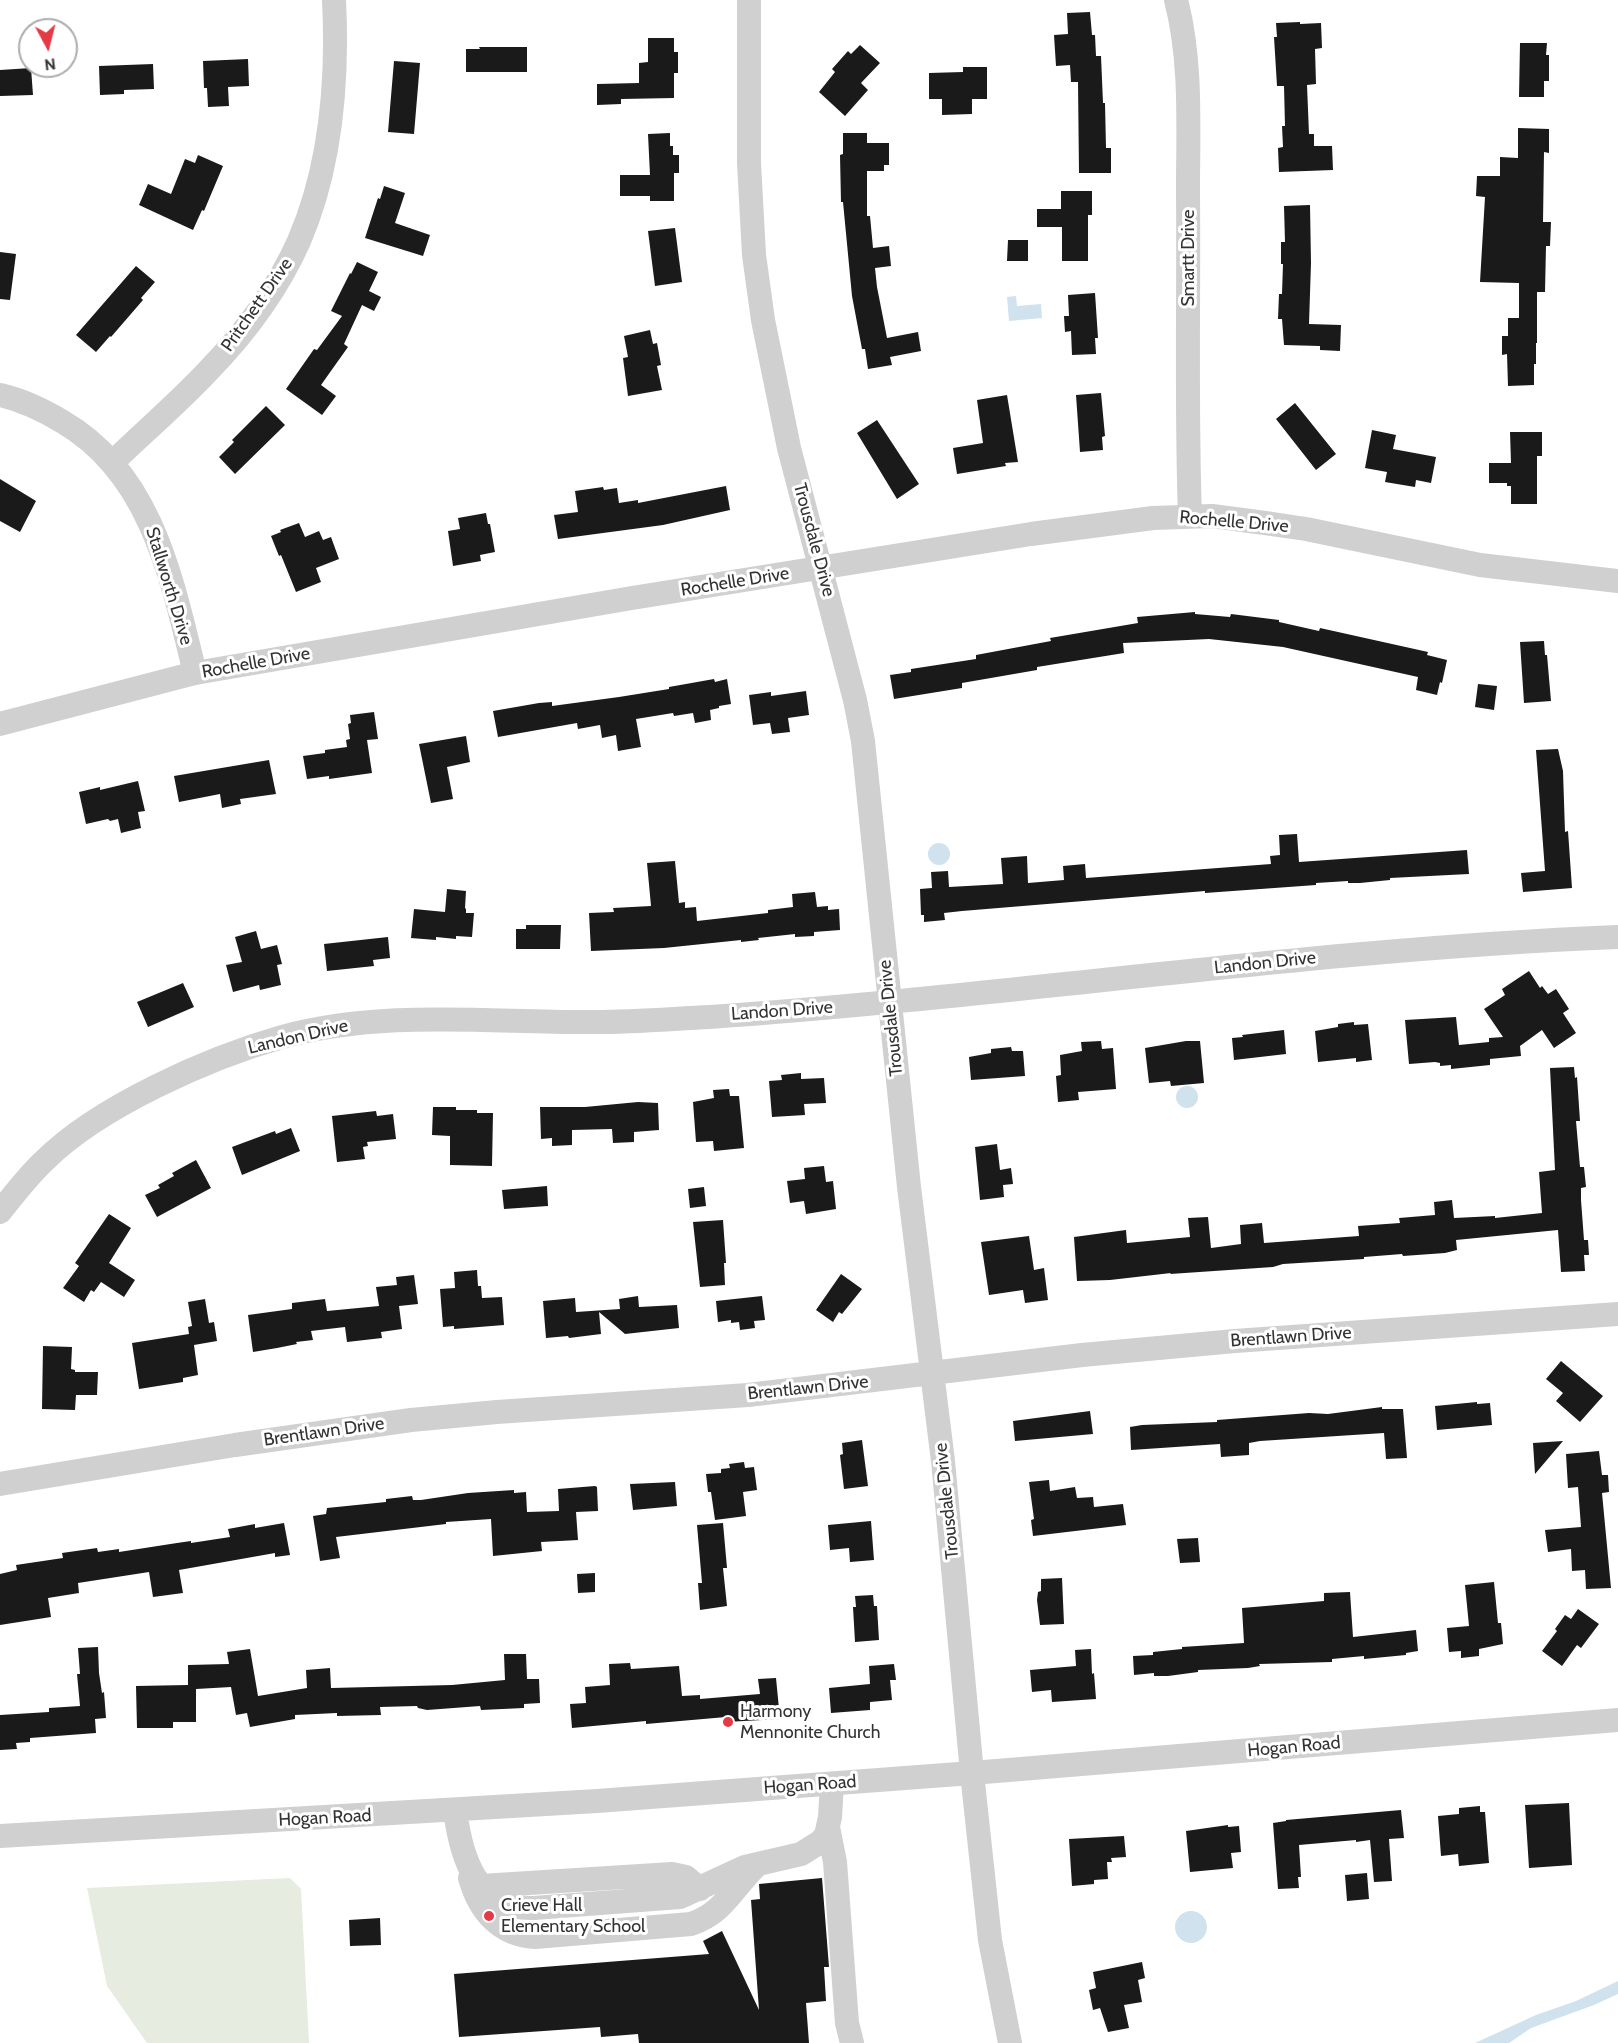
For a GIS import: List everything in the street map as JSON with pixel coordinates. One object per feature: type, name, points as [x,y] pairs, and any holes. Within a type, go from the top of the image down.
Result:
[{"type":"street","name":"Pritchett Drive","points":[[113,462],[216,363],[261,305],[292,256],[315,197],[327,140],[336,38],[334,0]]},
{"type":"street","name":"Trousdale Drive","points":[[749,0],[749,163],[759,294],[768,350],[789,448],[822,568],[863,741],[909,1187],[933,1373],[990,1940],[1010,2043]]},
{"type":"street","name":"Smartt Drive","points":[[1176,0],[1183,37],[1187,104],[1190,516]]},
{"type":"street","name":"Stallworth Drive","points":[[0,394],[39,408],[69,425],[113,462],[125,477],[144,509],[162,554],[195,673]]},
{"type":"street","name":"Rochelle Drive","points":[[0,724],[195,673],[632,598],[1031,534],[1154,518],[1212,516],[1306,529],[1480,565],[1618,581]]},
{"type":"street","name":"Landon Drive","points":[[0,1212],[44,1161],[72,1137],[97,1120],[183,1074],[247,1048],[282,1037],[321,1029],[393,1020],[464,1018],[609,1022],[705,1017],[889,1002],[1434,947],[1618,937]]},
{"type":"street","name":"Brentlawn Drive","points":[[0,1484],[235,1445],[411,1420],[748,1395],[1082,1355],[1234,1341],[1618,1314]]},
{"type":"street","name":"Hogan Road","points":[[0,1836],[454,1810],[832,1784],[1618,1720]]},
{"type":"street","points":[[832,1784],[828,1827],[835,1862],[847,2023],[852,2043]]},
{"type":"street","points":[[454,1810],[473,1890],[491,1919],[510,1930],[527,1936],[691,1924],[718,1910],[757,1864]]},
{"type":"street","points":[[463,1855],[480,1886],[672,1874],[686,1877],[700,1889],[733,1872],[801,1854],[820,1842],[828,1827]]},
{"type":"shaded area","points":[[290,1878],[301,1889],[309,2043],[147,2043],[107,1986],[87,1888]]},
{"type":"water","points":[[1016,296],[1017,306],[1041,304],[1042,318],[1009,321],[1007,297]]},
{"type":"water","points":[[939,843],[947,846],[950,854],[947,862],[939,865],[931,862],[928,854],[931,846]]},
{"type":"water","points":[[1187,1086],[1195,1089],[1198,1097],[1195,1105],[1187,1108],[1179,1105],[1176,1097],[1179,1089]]},
{"type":"water","points":[[1191,1911],[1202,1916],[1207,1927],[1202,1938],[1191,1943],[1180,1938],[1175,1927],[1180,1916]]},
{"type":"water","points":[[1618,1981],[1618,1994],[1531,2028],[1509,2043],[1475,2043],[1536,2015],[1576,2001]]},
{"type":"building","points":[[1090,12],[1092,35],[1095,35],[1096,56],[1101,56],[1106,148],[1111,148],[1111,173],[1079,173],[1078,82],[1071,82],[1070,65],[1056,66],[1054,35],[1068,34],[1067,13]]},
{"type":"building","points":[[1300,22],[1300,24],[1321,23],[1322,48],[1315,49],[1316,84],[1307,85],[1309,134],[1314,134],[1314,146],[1332,146],[1333,170],[1279,172],[1278,148],[1283,147],[1282,126],[1285,126],[1284,86],[1277,86],[1274,37],[1277,37],[1276,23]]},
{"type":"building","points":[[648,38],[674,38],[674,52],[678,52],[678,73],[674,73],[674,98],[621,99],[621,104],[597,105],[597,84],[639,83],[639,63],[648,62]]},
{"type":"building","points":[[1520,43],[1547,43],[1549,81],[1544,81],[1544,97],[1519,97]]},
{"type":"building","points":[[860,45],[880,63],[861,83],[868,90],[845,116],[819,92],[835,72],[832,69],[848,51],[851,54]]},
{"type":"building","points":[[479,47],[527,47],[527,72],[466,72],[466,49],[480,49]]},
{"type":"building","points":[[248,59],[249,86],[228,87],[229,106],[208,107],[207,88],[204,88],[203,61]]},
{"type":"building","points":[[394,61],[420,63],[414,134],[388,132]]},
{"type":"building","points":[[153,64],[154,89],[124,90],[124,94],[100,95],[99,66]]},
{"type":"building","points":[[963,67],[987,67],[987,99],[972,99],[972,114],[942,115],[942,99],[929,99],[929,73],[963,72]]},
{"type":"building","points":[[18,69],[18,78],[32,78],[33,95],[0,96],[0,70]]},
{"type":"building","points":[[1518,128],[1549,129],[1549,153],[1544,152],[1543,222],[1551,222],[1550,246],[1546,246],[1545,292],[1537,292],[1534,385],[1508,386],[1507,354],[1502,355],[1502,336],[1508,336],[1508,318],[1519,318],[1519,283],[1480,282],[1485,197],[1476,196],[1477,176],[1500,176],[1500,157],[1518,158]]},
{"type":"building","points":[[670,133],[673,155],[679,155],[679,173],[674,173],[674,201],[650,201],[650,196],[620,196],[620,175],[650,175],[648,134]]},
{"type":"building","points":[[843,133],[867,133],[867,143],[889,143],[889,165],[884,165],[884,171],[867,171],[867,216],[870,216],[873,248],[889,246],[891,266],[875,268],[877,287],[887,338],[918,332],[921,351],[890,357],[892,365],[868,369],[852,296],[843,202],[841,202],[840,155],[843,154]]},
{"type":"building","points":[[198,155],[223,166],[204,211],[202,210],[193,230],[139,205],[148,184],[171,194],[185,159],[195,163]]},
{"type":"building","points":[[384,186],[405,193],[395,223],[430,235],[423,256],[365,238]]},
{"type":"building","points":[[1061,191],[1092,191],[1092,215],[1088,215],[1088,261],[1062,261],[1062,227],[1037,227],[1037,209],[1061,209]]},
{"type":"building","points":[[1310,205],[1309,324],[1341,325],[1340,351],[1320,350],[1320,346],[1284,345],[1282,319],[1278,319],[1279,294],[1282,294],[1281,242],[1285,242],[1284,206]]},
{"type":"building","points":[[675,228],[682,282],[655,286],[648,231]]},
{"type":"building","points":[[1008,240],[1028,240],[1028,261],[1007,261]]},
{"type":"building","points":[[0,252],[16,254],[10,300],[0,299]]},
{"type":"building","points":[[357,262],[378,272],[369,291],[381,297],[374,311],[362,305],[344,344],[348,347],[321,385],[336,396],[322,415],[286,389],[314,349],[317,350],[342,316],[331,311]]},
{"type":"building","points":[[136,266],[155,282],[141,298],[143,300],[96,352],[76,335]]},
{"type":"building","points":[[1095,293],[1098,338],[1095,338],[1096,354],[1072,355],[1071,331],[1065,332],[1064,316],[1069,316],[1068,295]]},
{"type":"building","points":[[650,330],[653,344],[657,343],[661,365],[657,366],[662,390],[628,396],[623,358],[628,357],[624,336]]},
{"type":"building","points":[[1101,393],[1105,436],[1102,437],[1103,450],[1080,452],[1076,395]]},
{"type":"building","points":[[1007,395],[1018,462],[957,474],[953,448],[983,443],[977,400]]},
{"type":"building","points":[[1295,403],[1336,454],[1316,470],[1276,419]]},
{"type":"building","points":[[266,406],[285,425],[235,474],[219,457],[234,442],[232,440]]},
{"type":"building","points":[[877,420],[919,484],[897,499],[857,433]]},
{"type":"building","points":[[1372,430],[1396,435],[1393,449],[1436,457],[1431,483],[1416,480],[1415,487],[1385,482],[1387,472],[1365,468]]},
{"type":"building","points":[[1510,432],[1542,432],[1542,456],[1537,456],[1537,504],[1511,504],[1511,486],[1507,486],[1507,483],[1489,483],[1489,463],[1511,463]]},
{"type":"building","points":[[0,479],[36,501],[20,532],[0,521]]},
{"type":"building","points":[[726,486],[730,510],[663,525],[558,539],[554,515],[578,512],[575,491],[603,487],[604,490],[617,488],[619,503],[638,500],[638,503]]},
{"type":"building","points":[[486,513],[495,552],[480,555],[481,561],[453,566],[448,531],[460,529],[458,518]]},
{"type":"building","points":[[299,523],[305,537],[319,531],[323,540],[331,537],[339,559],[316,568],[321,582],[296,592],[271,536]]},
{"type":"building","points":[[1195,612],[1195,614],[1230,617],[1231,614],[1279,620],[1279,622],[1319,631],[1320,628],[1428,652],[1427,655],[1447,660],[1442,683],[1440,682],[1437,695],[1416,690],[1418,677],[1283,647],[1209,639],[1123,643],[1124,653],[1037,667],[1037,670],[962,683],[962,688],[894,699],[890,675],[911,672],[911,669],[976,659],[976,655],[1051,641],[1050,638],[1138,623],[1137,617]]},
{"type":"building","points":[[1544,641],[1551,701],[1524,703],[1520,642]]},
{"type":"building","points":[[714,679],[715,682],[727,679],[731,704],[710,710],[711,720],[695,723],[693,713],[674,716],[673,713],[636,719],[641,747],[618,751],[616,735],[602,738],[600,725],[578,729],[577,723],[498,737],[493,711],[539,703],[552,702],[552,706],[619,697]]},
{"type":"building","points":[[1478,684],[1497,686],[1494,710],[1475,707]]},
{"type":"building","points":[[806,691],[809,715],[788,718],[790,732],[772,734],[770,723],[753,725],[749,695],[771,692],[771,696]]},
{"type":"building","points":[[374,712],[378,739],[367,740],[372,773],[329,779],[329,776],[307,779],[303,756],[347,747],[346,740],[350,739],[348,724],[351,723],[350,715]]},
{"type":"building","points":[[466,736],[470,762],[447,767],[453,799],[431,803],[419,744]]},
{"type":"building","points":[[1558,749],[1563,771],[1565,832],[1568,831],[1572,888],[1523,892],[1521,873],[1545,871],[1536,750]]},
{"type":"building","points":[[269,760],[276,794],[240,799],[241,804],[222,808],[220,794],[179,802],[174,776]]},
{"type":"building","points":[[138,781],[145,811],[138,812],[141,828],[121,833],[118,819],[86,824],[79,792],[100,787],[100,790]]},
{"type":"building","points":[[1297,834],[1299,862],[1467,850],[1469,874],[1390,878],[1390,880],[1360,883],[1348,883],[1348,881],[1316,883],[1316,885],[1205,893],[1205,891],[962,911],[944,913],[945,920],[924,922],[924,915],[921,915],[920,889],[932,888],[931,872],[948,871],[949,887],[1003,884],[1001,858],[1027,856],[1028,883],[1064,880],[1063,866],[1085,864],[1086,878],[1271,864],[1270,856],[1280,855],[1279,835]]},
{"type":"building","points":[[675,861],[679,903],[685,902],[685,908],[696,907],[697,921],[768,913],[768,910],[793,907],[792,894],[815,892],[817,907],[828,906],[828,910],[839,909],[840,930],[814,932],[814,936],[795,937],[795,934],[741,942],[741,940],[664,948],[591,951],[589,913],[614,912],[613,908],[651,906],[647,863]]},
{"type":"building","points":[[447,889],[466,891],[466,913],[474,913],[472,937],[456,936],[456,939],[436,937],[436,940],[411,938],[414,909],[445,912]]},
{"type":"building","points":[[526,925],[561,925],[560,949],[516,949],[516,929],[526,929]]},
{"type":"building","points":[[256,931],[261,949],[277,945],[282,964],[277,965],[281,985],[260,990],[259,985],[233,992],[226,965],[242,962],[235,937]]},
{"type":"building","points":[[388,937],[390,958],[373,960],[374,966],[327,971],[324,944]]},
{"type":"building","points":[[1529,971],[1540,988],[1542,986],[1548,994],[1556,989],[1569,1009],[1563,1013],[1576,1033],[1554,1048],[1542,1030],[1520,1046],[1521,1056],[1490,1059],[1490,1065],[1451,1069],[1451,1065],[1440,1066],[1440,1063],[1435,1062],[1409,1064],[1405,1020],[1456,1017],[1459,1045],[1489,1042],[1489,1038],[1503,1037],[1484,1009],[1505,995],[1502,989]]},
{"type":"building","points":[[183,983],[194,1007],[148,1027],[137,1002]]},
{"type":"building","points":[[1354,1022],[1354,1025],[1368,1024],[1372,1060],[1356,1062],[1356,1058],[1318,1062],[1315,1031]]},
{"type":"building","points":[[1284,1030],[1286,1054],[1234,1060],[1232,1038]]},
{"type":"building","points":[[1101,1041],[1102,1049],[1113,1048],[1116,1089],[1078,1092],[1079,1100],[1058,1102],[1056,1076],[1061,1075],[1060,1055],[1082,1051],[1081,1042]]},
{"type":"building","points":[[1200,1041],[1204,1083],[1171,1086],[1170,1081],[1149,1083],[1145,1048]]},
{"type":"building","points":[[1011,1047],[1012,1051],[1023,1051],[1025,1076],[971,1080],[969,1057],[991,1053],[991,1049]]},
{"type":"building","points":[[1574,1067],[1575,1078],[1577,1077],[1580,1121],[1576,1121],[1580,1167],[1584,1167],[1586,1187],[1581,1188],[1584,1240],[1588,1240],[1589,1255],[1584,1255],[1585,1271],[1561,1272],[1558,1230],[1456,1240],[1457,1250],[1445,1253],[1403,1256],[1402,1254],[1364,1257],[1364,1259],[1283,1264],[1273,1267],[1077,1281],[1074,1237],[1126,1230],[1127,1243],[1190,1237],[1188,1218],[1208,1217],[1211,1248],[1241,1244],[1240,1225],[1262,1223],[1264,1243],[1359,1236],[1358,1226],[1400,1223],[1399,1218],[1435,1215],[1434,1202],[1452,1200],[1454,1218],[1495,1216],[1495,1218],[1542,1213],[1539,1172],[1555,1170],[1550,1068]]},
{"type":"building","points":[[801,1073],[801,1079],[824,1078],[826,1103],[804,1104],[805,1115],[772,1117],[769,1081],[782,1080],[781,1075]]},
{"type":"building","points":[[729,1089],[730,1096],[739,1096],[744,1148],[714,1151],[713,1141],[696,1142],[693,1102],[714,1098],[713,1090]]},
{"type":"building","points":[[638,1102],[658,1103],[659,1130],[634,1132],[634,1142],[613,1143],[612,1129],[572,1130],[572,1145],[552,1146],[552,1138],[541,1139],[540,1107],[585,1107]]},
{"type":"building","points":[[433,1107],[456,1107],[456,1110],[493,1113],[492,1166],[450,1165],[450,1136],[432,1135]]},
{"type":"building","points":[[376,1111],[377,1116],[393,1114],[396,1139],[367,1142],[368,1146],[363,1147],[365,1159],[337,1162],[332,1116]]},
{"type":"building","points":[[291,1128],[300,1151],[242,1175],[232,1147],[275,1131],[276,1134]]},
{"type":"building","points":[[997,1144],[1000,1170],[1011,1168],[1013,1184],[1003,1185],[1004,1197],[980,1200],[975,1147]]},
{"type":"building","points":[[196,1160],[211,1188],[157,1217],[145,1195],[160,1188],[158,1185],[174,1176],[172,1173]]},
{"type":"building","points":[[824,1166],[826,1182],[833,1181],[836,1209],[806,1214],[804,1201],[790,1203],[787,1181],[805,1179],[804,1168]]},
{"type":"building","points":[[547,1186],[548,1206],[504,1209],[502,1190]]},
{"type":"building","points":[[704,1187],[706,1206],[690,1208],[688,1189]]},
{"type":"building","points":[[109,1214],[131,1228],[109,1263],[135,1280],[124,1297],[101,1282],[94,1292],[91,1290],[84,1302],[63,1288],[79,1266],[75,1263]]},
{"type":"building","points":[[723,1220],[725,1285],[700,1287],[693,1222]]},
{"type":"building","points":[[1029,1236],[1034,1270],[1044,1268],[1048,1300],[1025,1303],[1023,1290],[989,1295],[981,1242]]},
{"type":"building","points":[[477,1270],[478,1286],[481,1286],[482,1298],[502,1297],[504,1325],[454,1329],[454,1326],[443,1327],[440,1289],[455,1288],[454,1272]]},
{"type":"building","points":[[841,1274],[862,1289],[842,1314],[839,1312],[833,1322],[816,1310]]},
{"type":"building","points":[[414,1275],[418,1304],[399,1306],[402,1329],[381,1332],[382,1338],[347,1342],[345,1327],[311,1331],[313,1340],[253,1352],[248,1315],[292,1309],[292,1303],[325,1299],[327,1311],[379,1306],[376,1287],[397,1285],[396,1277]]},
{"type":"building","points":[[638,1296],[639,1307],[677,1305],[679,1328],[625,1334],[599,1312],[601,1334],[546,1338],[543,1301],[575,1298],[576,1312],[620,1309],[619,1299]]},
{"type":"building","points":[[762,1296],[765,1320],[754,1321],[755,1328],[740,1330],[739,1322],[731,1323],[731,1320],[718,1322],[716,1301]]},
{"type":"building","points":[[205,1299],[209,1323],[214,1322],[217,1341],[194,1345],[198,1375],[183,1378],[183,1382],[139,1389],[132,1343],[189,1334],[188,1327],[192,1326],[188,1302]]},
{"type":"building","points":[[43,1346],[72,1347],[71,1369],[75,1372],[98,1372],[97,1395],[76,1395],[75,1410],[42,1409]]},
{"type":"building","points":[[1561,1361],[1603,1396],[1580,1422],[1556,1401],[1563,1393],[1546,1379]]},
{"type":"building","points":[[1477,1402],[1477,1404],[1490,1403],[1492,1425],[1437,1430],[1435,1406]]},
{"type":"building","points":[[1382,1407],[1382,1409],[1403,1409],[1407,1458],[1386,1459],[1384,1433],[1260,1441],[1249,1443],[1249,1455],[1221,1457],[1220,1444],[1131,1450],[1130,1427],[1309,1413],[1328,1414]]},
{"type":"building","points":[[1090,1411],[1093,1434],[1015,1441],[1013,1421]]},
{"type":"building","points":[[862,1440],[868,1486],[844,1489],[840,1455],[843,1454],[842,1443]]},
{"type":"building","points":[[1563,1441],[1535,1474],[1533,1443]]},
{"type":"building","points":[[1599,1451],[1602,1475],[1608,1475],[1609,1492],[1602,1493],[1611,1588],[1586,1589],[1585,1570],[1572,1571],[1571,1549],[1548,1552],[1545,1530],[1581,1527],[1578,1487],[1568,1488],[1566,1454]]},
{"type":"building","points":[[744,1462],[745,1468],[754,1467],[757,1490],[743,1492],[746,1516],[715,1520],[706,1474],[721,1473],[721,1469],[730,1468],[729,1464]]},
{"type":"building","points":[[1049,1480],[1050,1491],[1075,1487],[1077,1498],[1093,1497],[1094,1507],[1123,1504],[1126,1525],[1033,1536],[1031,1520],[1034,1519],[1029,1482]]},
{"type":"building","points":[[675,1482],[677,1506],[633,1510],[630,1484]]},
{"type":"building","points":[[597,1487],[598,1511],[576,1512],[578,1540],[541,1542],[542,1551],[493,1556],[491,1519],[446,1522],[446,1524],[336,1537],[340,1558],[320,1561],[313,1516],[326,1514],[327,1508],[386,1502],[386,1499],[412,1496],[413,1500],[421,1500],[468,1493],[514,1490],[514,1493],[526,1492],[527,1512],[559,1511],[558,1489]]},
{"type":"building","points":[[871,1521],[874,1560],[850,1562],[849,1548],[830,1550],[828,1525]]},
{"type":"building","points":[[284,1523],[290,1555],[275,1557],[275,1553],[179,1570],[183,1593],[153,1597],[149,1572],[78,1583],[79,1593],[48,1598],[51,1617],[0,1625],[0,1574],[17,1570],[16,1565],[63,1558],[62,1553],[97,1548],[98,1552],[119,1549],[119,1552],[230,1537],[228,1529],[255,1524],[255,1528]]},
{"type":"building","points":[[723,1523],[727,1568],[723,1568],[727,1606],[700,1610],[698,1583],[702,1583],[697,1525]]},
{"type":"building","points":[[1198,1538],[1200,1562],[1180,1563],[1177,1539]]},
{"type":"building","points":[[595,1573],[595,1592],[578,1593],[577,1574]]},
{"type":"building","points":[[1062,1578],[1064,1624],[1040,1625],[1037,1600],[1038,1592],[1041,1591],[1041,1579]]},
{"type":"building","points":[[1494,1582],[1498,1623],[1501,1623],[1503,1644],[1479,1649],[1479,1656],[1461,1658],[1461,1651],[1449,1652],[1447,1628],[1469,1626],[1465,1585]]},
{"type":"building","points":[[1350,1592],[1353,1637],[1416,1630],[1418,1651],[1406,1653],[1406,1655],[1364,1659],[1364,1656],[1332,1659],[1332,1662],[1259,1664],[1260,1666],[1248,1668],[1198,1670],[1198,1672],[1168,1676],[1154,1676],[1154,1673],[1134,1675],[1133,1656],[1153,1655],[1153,1652],[1182,1649],[1182,1647],[1244,1643],[1242,1608],[1324,1601],[1324,1593]]},
{"type":"building","points":[[873,1595],[874,1606],[877,1606],[879,1640],[855,1642],[853,1607],[856,1607],[855,1596]]},
{"type":"building","points":[[1578,1609],[1599,1624],[1581,1648],[1577,1645],[1562,1666],[1542,1651],[1557,1631],[1555,1629],[1565,1615],[1571,1619]]},
{"type":"building","points":[[98,1647],[99,1673],[102,1693],[104,1692],[106,1718],[95,1719],[96,1733],[30,1738],[30,1742],[16,1743],[17,1749],[0,1750],[0,1715],[49,1712],[49,1708],[80,1706],[77,1674],[80,1674],[78,1648]]},
{"type":"building","points":[[250,1649],[258,1696],[307,1688],[306,1670],[330,1668],[331,1688],[452,1685],[505,1680],[504,1654],[526,1654],[527,1679],[539,1679],[540,1703],[524,1704],[524,1708],[481,1710],[480,1706],[427,1710],[417,1706],[380,1707],[381,1715],[337,1716],[337,1713],[295,1715],[295,1719],[250,1727],[247,1713],[236,1715],[231,1687],[196,1689],[196,1722],[173,1722],[173,1728],[137,1728],[136,1686],[188,1685],[188,1665],[229,1664],[227,1652]]},
{"type":"building","points":[[1091,1649],[1096,1699],[1052,1702],[1051,1690],[1032,1692],[1030,1670],[1076,1666],[1075,1650]]},
{"type":"building","points":[[630,1663],[631,1669],[679,1666],[682,1696],[700,1695],[700,1699],[760,1694],[758,1679],[776,1678],[780,1719],[726,1722],[726,1717],[572,1728],[570,1704],[586,1703],[585,1687],[610,1685],[609,1664]]},
{"type":"building","points":[[894,1664],[896,1680],[890,1680],[892,1700],[870,1702],[870,1710],[831,1713],[829,1688],[870,1684],[869,1666]]},
{"type":"building","points":[[1569,1803],[1572,1865],[1529,1868],[1525,1805]]},
{"type":"building","points":[[1480,1806],[1480,1812],[1485,1812],[1489,1863],[1459,1866],[1458,1854],[1441,1856],[1438,1816],[1459,1814],[1459,1808]]},
{"type":"building","points":[[1401,1810],[1404,1838],[1389,1839],[1392,1881],[1374,1882],[1370,1840],[1356,1842],[1356,1840],[1299,1845],[1301,1877],[1298,1877],[1299,1888],[1278,1889],[1273,1823]]},
{"type":"building","points":[[1228,1825],[1228,1827],[1239,1826],[1241,1852],[1231,1853],[1233,1868],[1190,1872],[1186,1831]]},
{"type":"building","points":[[1124,1836],[1126,1857],[1111,1858],[1112,1862],[1107,1862],[1108,1879],[1094,1880],[1094,1884],[1072,1886],[1069,1839]]},
{"type":"building","points":[[1367,1873],[1369,1899],[1347,1901],[1345,1875]]},
{"type":"building","points":[[822,1878],[829,1967],[824,1967],[826,2001],[806,2003],[809,2043],[639,2043],[638,2034],[601,2037],[600,2027],[459,2037],[454,1974],[709,1954],[703,1941],[722,1931],[759,2010],[751,1900],[760,1899],[759,1884]]},
{"type":"building","points":[[380,1918],[381,1945],[350,1946],[349,1920]]},
{"type":"building","points":[[1142,1962],[1145,1978],[1138,1980],[1142,2002],[1124,2005],[1129,2028],[1108,2032],[1100,2008],[1093,2010],[1089,1990],[1096,1988],[1093,1972]]},
{"type":"place","name":"Harmony Mennonite Church","points":[[728,1722]]},
{"type":"place","name":"Crieve Hall Elementary School","points":[[489,1916]]}]
